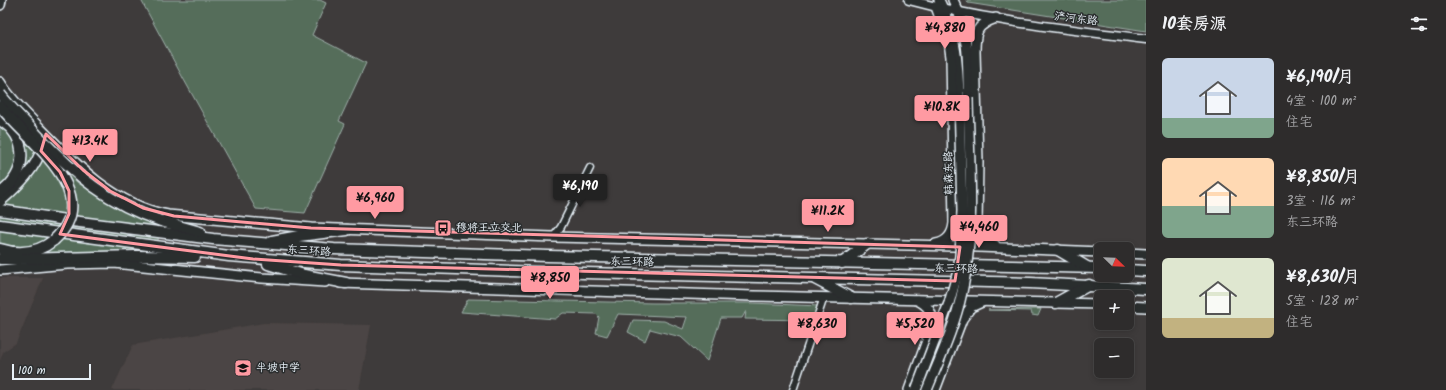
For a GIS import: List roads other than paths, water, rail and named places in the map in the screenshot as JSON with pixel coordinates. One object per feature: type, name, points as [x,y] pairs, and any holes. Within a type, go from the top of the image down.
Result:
[{"type":"highway","points":[[0,94],[51,149],[84,180],[122,205],[161,221],[233,241]]},
{"type":"highway","points":[[0,106],[60,172],[68,187],[71,204],[68,219],[63,230],[46,246],[37,250],[23,252],[0,249]]},
{"type":"highway","points":[[0,120],[10,127],[16,135],[20,145],[22,158],[20,170],[16,178],[0,193]]},
{"type":"highway","name":"东三环路","points":[[0,210],[154,232],[233,241],[342,250],[842,263],[1094,268]]},
{"type":"highway","name":"东三环路","points":[[0,225],[253,259],[349,266],[1089,285],[1146,289]]},
{"type":"highway","points":[[261,243],[299,236],[347,230]]},
{"type":"highway","points":[[842,263],[867,244]]},
{"type":"highway","points":[[1058,250],[1086,267]]},
{"type":"highway","points":[[0,264],[44,259],[98,256],[229,256]]},
{"type":"highway","points":[[0,258],[44,259]]},
{"type":"highway","points":[[253,259],[304,275],[346,284]]},
{"type":"highway","points":[[1134,270],[1146,271]]},
{"type":"highway","points":[[813,278],[851,298]]},
{"type":"highway","points":[[1056,303],[1089,285]]},
{"type":"main road","points":[[0,5],[1,0]]},
{"type":"main road","name":"韩森东路","points":[[916,390],[949,303],[957,275],[960,256],[964,98],[968,67],[965,37],[960,12],[953,0]]},
{"type":"main road","points":[[925,246],[945,242],[951,234],[954,223],[951,57],[940,5]]},
{"type":"main road","name":"韩森东路","points":[[927,390],[955,318],[962,293],[968,256],[970,211],[964,98],[952,31],[940,5]]},
{"type":"main road","points":[[996,18],[985,22],[977,31],[975,40],[974,52],[978,162],[977,224],[978,234],[983,241],[1010,248]]},
{"type":"main road","points":[[0,82],[11,98],[76,164],[94,179],[122,197],[153,211],[168,215],[347,230],[553,237],[1010,248],[1094,252]]},
{"type":"main road","points":[[0,202],[33,168],[40,156],[46,134]]},
{"type":"main road","points":[[1134,253],[1146,254]]},
{"type":"main road","points":[[0,270],[67,264],[114,263],[262,278],[346,284],[1094,304]]},
{"type":"main road","points":[[909,390],[933,324],[933,314],[929,308],[925,304],[916,300]]},
{"type":"main road","points":[[935,390],[962,319],[971,307],[984,301]]},
{"type":"main road","points":[[1134,306],[1146,307]]},
{"type":"street","name":"浐河东路","points":[[909,0],[940,5],[960,12],[996,18],[1146,39]]},
{"type":"street","points":[[974,52],[968,67],[975,79]]},
{"type":"street","points":[[553,237],[561,227],[590,168]]},
{"type":"street","points":[[793,390],[824,297]]},
{"type":"place","name":"穆将王立交北","points":[[443,228]]},
{"type":"place","name":"半坡中学","points":[[243,368]]}]
